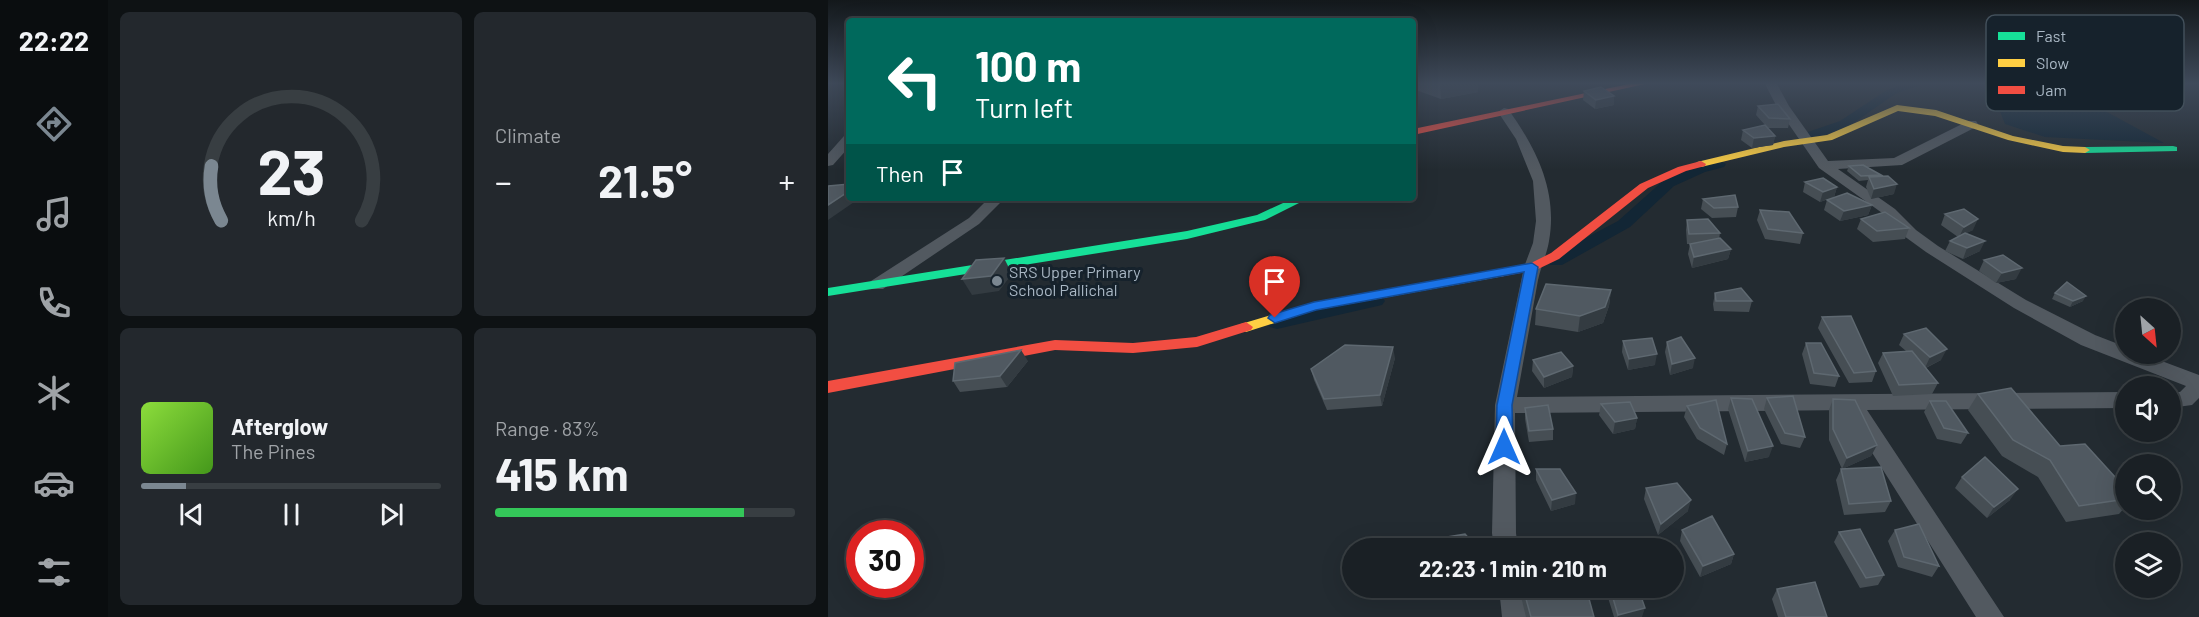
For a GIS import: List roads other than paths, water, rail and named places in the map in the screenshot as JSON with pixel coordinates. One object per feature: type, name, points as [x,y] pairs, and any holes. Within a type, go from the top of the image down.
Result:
[{"type":"street","points":[[1416,131],[1500,113]]},
{"type":"street","points":[[1505,113],[1523,139],[1539,182],[1544,221],[1541,243],[1532,267],[1504,405],[1505,538]]},
{"type":"street","points":[[1787,113],[1824,165],[1890,212],[1917,238],[2020,304],[2088,340],[2199,384],[2185,400],[2181,400]]},
{"type":"street","points":[[828,387],[1055,345],[1133,348],[1197,342],[1314,306],[1532,267],[1555,256],[1644,186],[1682,169],[1734,155],[1833,137],[1836,133],[1882,113]]},
{"type":"street","points":[[1933,113],[2012,138],[2063,149],[2116,151],[2173,149]]},
{"type":"street","points":[[1824,165],[1897,162],[1972,124]]},
{"type":"street","points":[[828,162],[839,146]]},
{"type":"street","points":[[877,285],[974,221],[995,201]]},
{"type":"street","points":[[828,292],[1186,235],[1261,218],[1297,201]]},
{"type":"street","points":[[1504,405],[2115,400]]},
{"type":"street","points":[[1851,401],[1991,617]]},
{"type":"street","points":[[1513,598],[1515,617]]},
{"type":"water","points":[[2001,113],[2108,113],[2164,143],[2045,137],[2005,124]]},
{"type":"waterway","points":[[1813,135],[1844,124],[1860,113]]},
{"type":"waterway","points":[[1556,261],[1624,224],[1669,183],[1700,169],[1719,164]]},
{"type":"waterway","points":[[1277,323],[1376,301]]},
{"type":"place","name":"SRS Upper Primary School Pallichal","points":[[997,281]]}]
